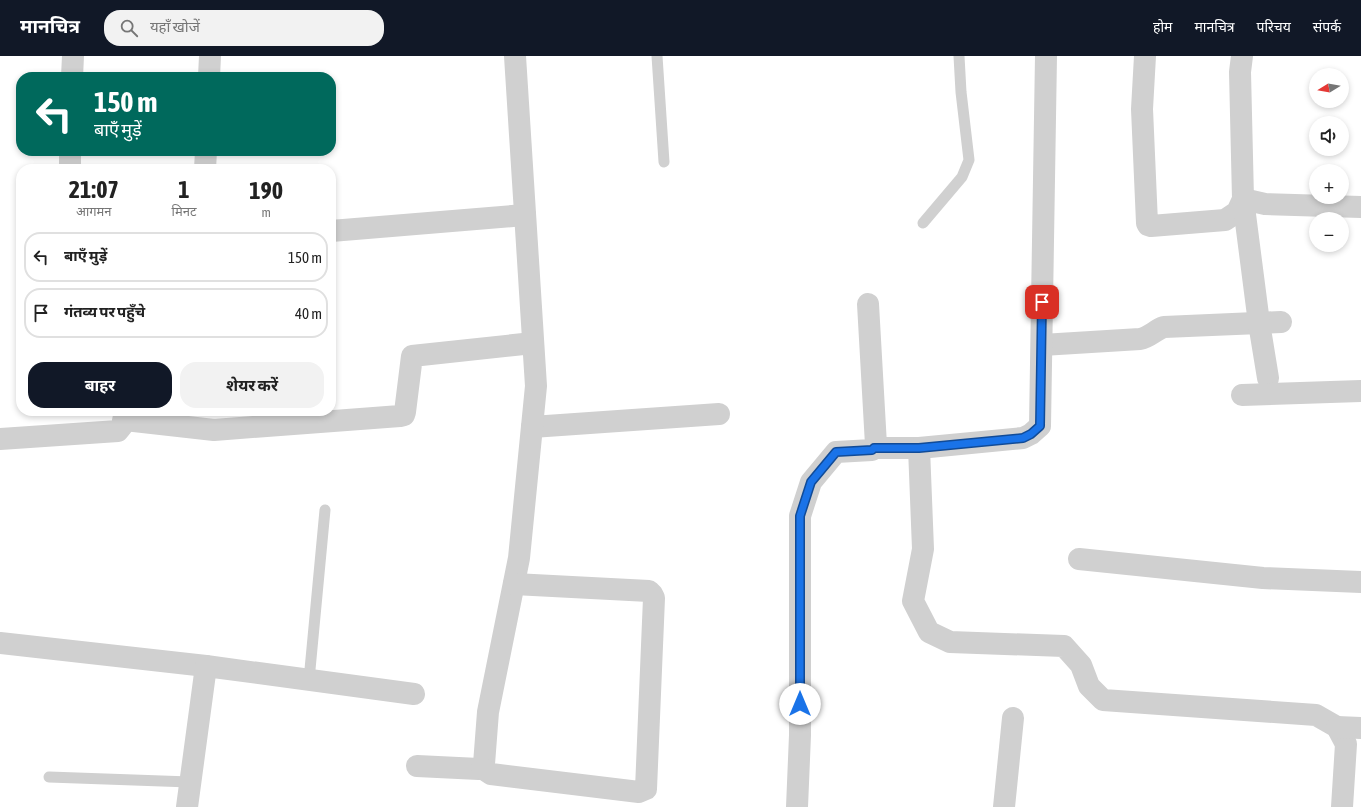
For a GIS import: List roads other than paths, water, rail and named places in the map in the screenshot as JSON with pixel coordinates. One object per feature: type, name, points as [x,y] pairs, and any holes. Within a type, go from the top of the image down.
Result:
[{"type":"street","points":[[72,72],[73,56]]},
{"type":"street","points":[[209,72],[210,56]]},
{"type":"street","points":[[482,768],[488,712],[519,558],[536,386],[515,56]]},
{"type":"street","points":[[797,807],[800,735],[800,516],[811,482],[836,452],[872,450],[874,448],[919,448],[1023,438],[1031,434],[1040,426],[1046,56]]},
{"type":"street","points":[[1146,56],[1142,109],[1148,225],[1224,220],[1237,212],[1243,199]]},
{"type":"street","points":[[1242,56],[1240,72],[1243,199],[1259,323],[1268,378]]},
{"type":"street","points":[[1243,199],[1265,204],[1361,206]]},
{"type":"street","points":[[336,232],[525,215]]},
{"type":"street","points":[[868,304],[876,445],[874,448]]},
{"type":"street","points":[[1042,345],[1147,338],[1157,330],[1164,327],[1280,322]]},
{"type":"street","points":[[131,416],[214,430],[400,416],[405,412],[412,356],[533,343]]},
{"type":"street","points":[[1242,395],[1361,391]]},
{"type":"street","points":[[532,427],[719,414]]},
{"type":"street","points":[[0,439],[118,431],[122,426],[125,416]]},
{"type":"street","points":[[919,448],[923,549],[913,601],[929,632],[950,642],[1064,646],[1081,665],[1089,686],[1103,700],[1316,716],[1337,727],[1361,728]]},
{"type":"street","points":[[1079,559],[1263,578],[1361,582]]},
{"type":"street","points":[[417,766],[482,768],[491,774],[639,792],[646,789],[654,598],[652,594],[649,591],[514,584]]},
{"type":"street","points":[[0,643],[206,666],[414,694]]},
{"type":"street","points":[[187,807],[206,666]]},
{"type":"street","points":[[1004,807],[1013,718]]},
{"type":"street","points":[[1337,727],[1346,744],[1342,807]]},
{"type":"lane","points":[[656,56],[664,162]]},
{"type":"lane","points":[[923,223],[962,177],[969,160],[961,92],[959,56]]},
{"type":"lane","points":[[309,680],[325,510]]},
{"type":"lane","points":[[49,777],[190,782]]}]
